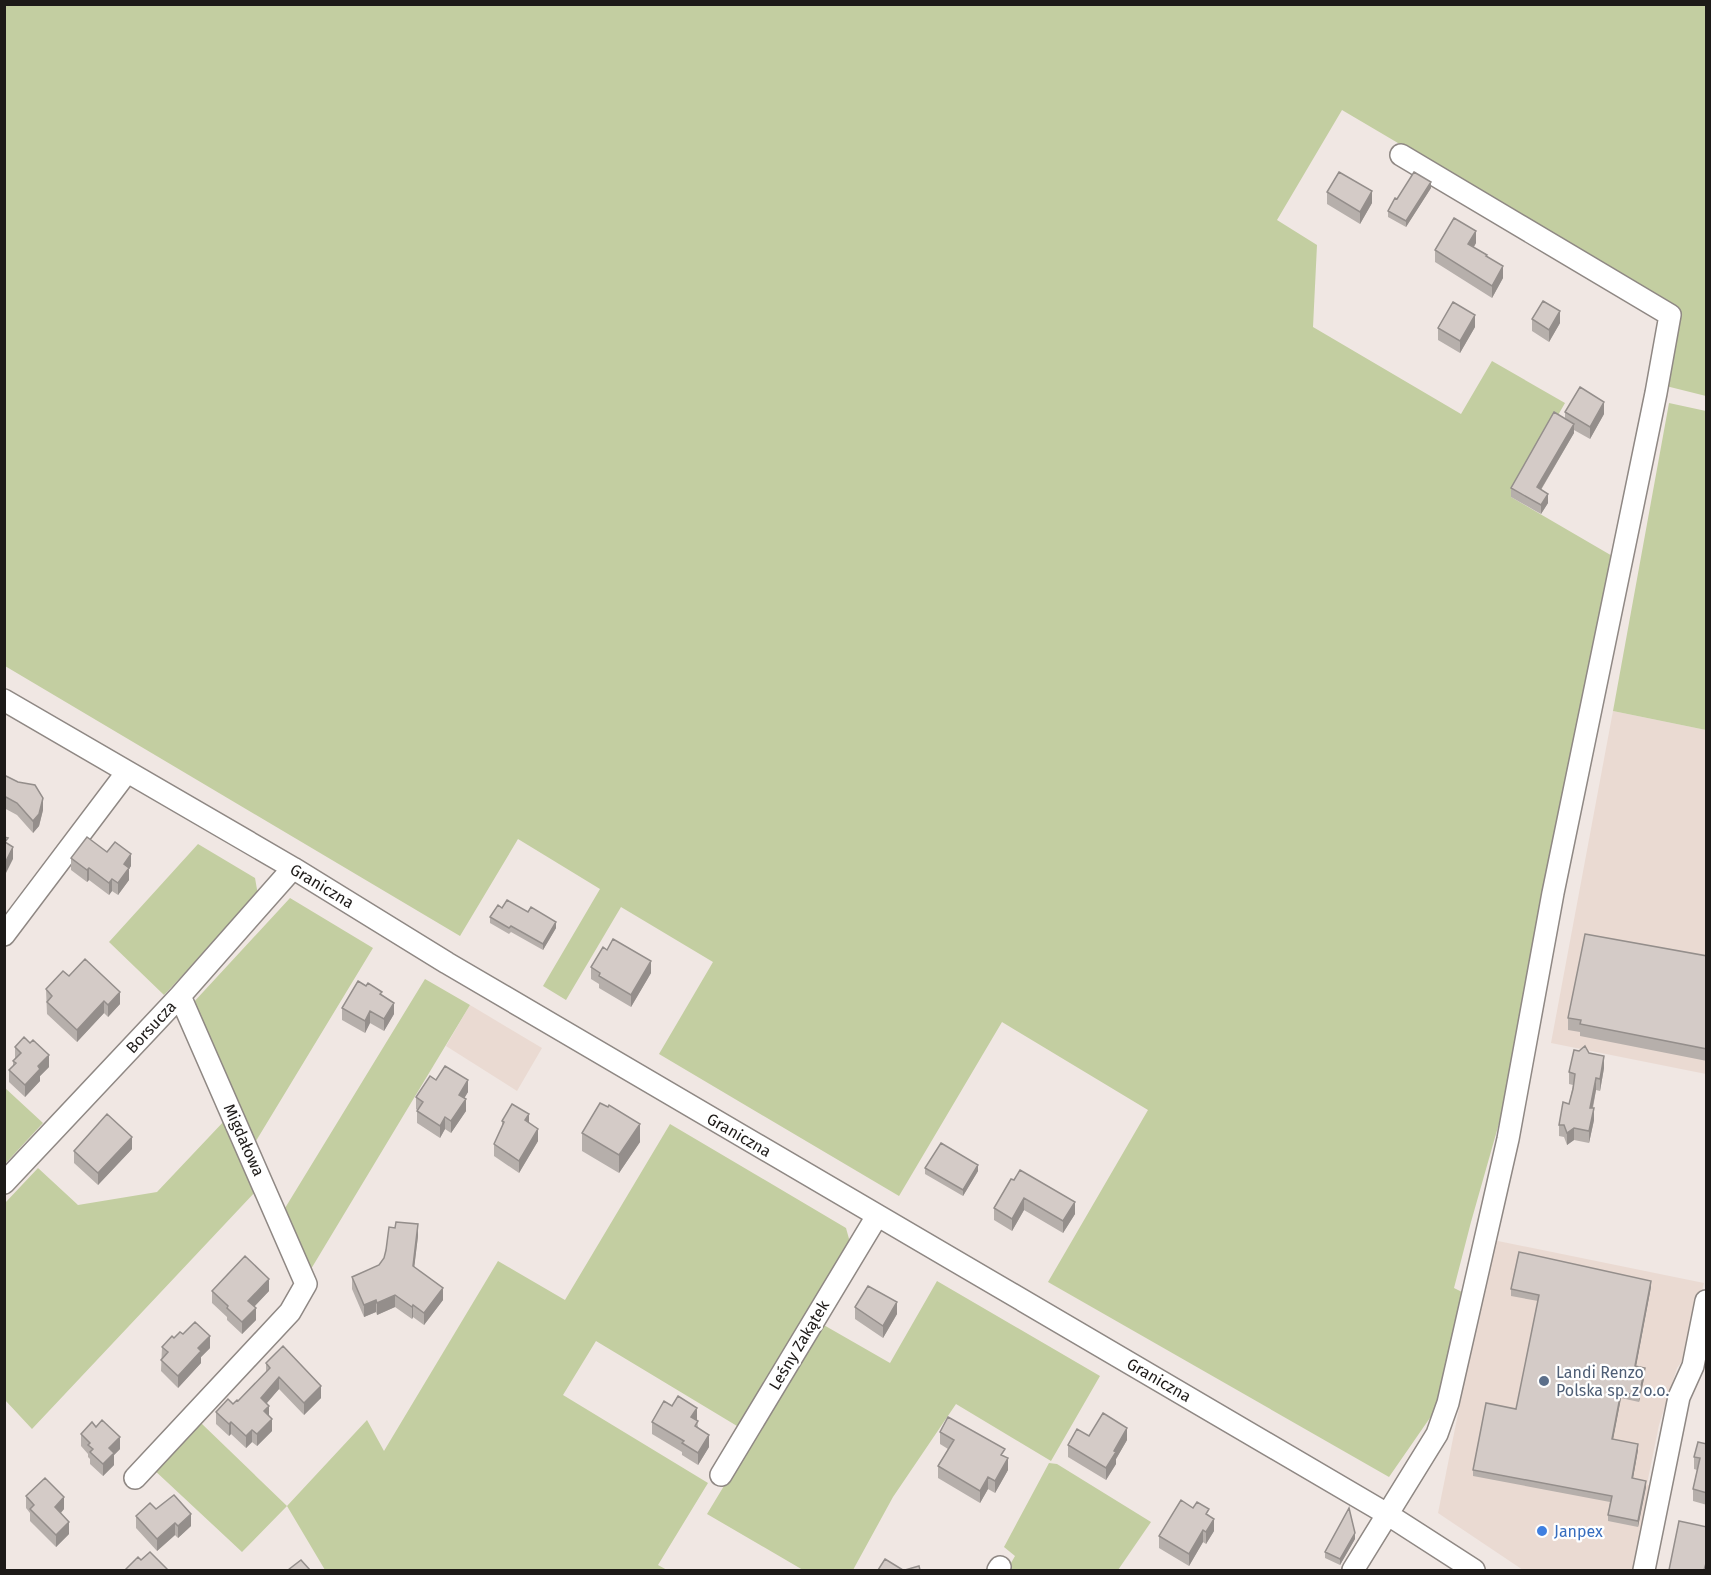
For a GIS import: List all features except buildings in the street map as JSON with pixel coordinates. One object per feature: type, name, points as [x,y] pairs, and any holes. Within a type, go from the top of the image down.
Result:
[{"type":"street","points":[[1353,1570],[1437,1434],[1450,1392],[1508,1139],[1553,893],[1670,315],[1401,155]]},
{"type":"street","name":"Graniczna","points":[[4,700],[293,868],[447,963],[1387,1514],[1474,1570]]},
{"type":"street","points":[[4,935],[127,772]]},
{"type":"street","name":"Borsucza","points":[[4,1183],[180,996],[293,868]]},
{"type":"street","name":"Migdałowa","points":[[135,1478],[290,1312],[306,1284],[180,996]]},
{"type":"street","name":"Leśny Zakątek","points":[[721,1475],[877,1216]]},
{"type":"street","points":[[1644,1570],[1679,1397],[1692,1366],[1707,1301]]},
{"type":"shaded area","points":[[1613,711],[1706,730],[1706,1074],[1551,1043]]},
{"type":"shaded area","points":[[470,1005],[542,1048],[517,1091],[446,1046]]},
{"type":"shaded area","points":[[1493,1240],[1704,1283],[1685,1357],[1677,1368],[1659,1425],[1647,1484],[1652,1488],[1634,1570],[1523,1570],[1438,1513]]},
{"type":"green space","points":[[5,5],[1706,5],[1706,396],[1662,385],[1676,307],[1342,110],[1277,220],[1317,245],[1313,327],[1461,414],[1492,361],[1565,403],[1511,497],[1614,557],[1511,1081],[1454,1288],[1468,1295],[1434,1412],[1389,1477],[1048,1282],[1148,1110],[1002,1022],[899,1196],[659,1054],[713,962],[621,907],[566,1000],[543,986],[600,889],[518,839],[460,936],[5,666]]},
{"type":"green space","points":[[1669,403],[1706,411],[1706,730],[1613,711]]},
{"type":"green space","points":[[198,844],[255,878],[258,895],[164,995],[109,942]]},
{"type":"green space","points":[[290,898],[373,948],[253,1146],[192,1004]]},
{"type":"green space","points":[[425,979],[470,1005],[308,1274],[282,1213]]},
{"type":"green space","points":[[4,1087],[43,1123],[5,1164],[4,1164]]},
{"type":"green space","points":[[226,1119],[257,1190],[32,1429],[5,1400],[5,1203],[38,1168],[78,1205],[157,1192]]},
{"type":"green space","points":[[670,1124],[846,1228],[851,1246],[742,1429],[596,1341],[563,1395],[708,1483],[658,1565],[667,1570],[325,1570],[287,1506],[367,1420],[384,1451],[498,1261],[565,1300]]},
{"type":"green space","points":[[937,1281],[1100,1376],[1051,1461],[956,1404],[893,1497],[853,1570],[803,1570],[707,1514],[822,1324],[890,1363]]},
{"type":"green space","points":[[201,1423],[287,1506],[242,1552],[152,1468]]},
{"type":"green space","points":[[1049,1463],[1057,1464],[1151,1522],[1118,1570],[1007,1570],[1015,1556],[1004,1547]]},
{"type":"place","name":"Landi Renzo Polska sp. z o.o.","points":[[1544,1381]]},
{"type":"place","name":"Janpex","points":[[1542,1531]]}]
